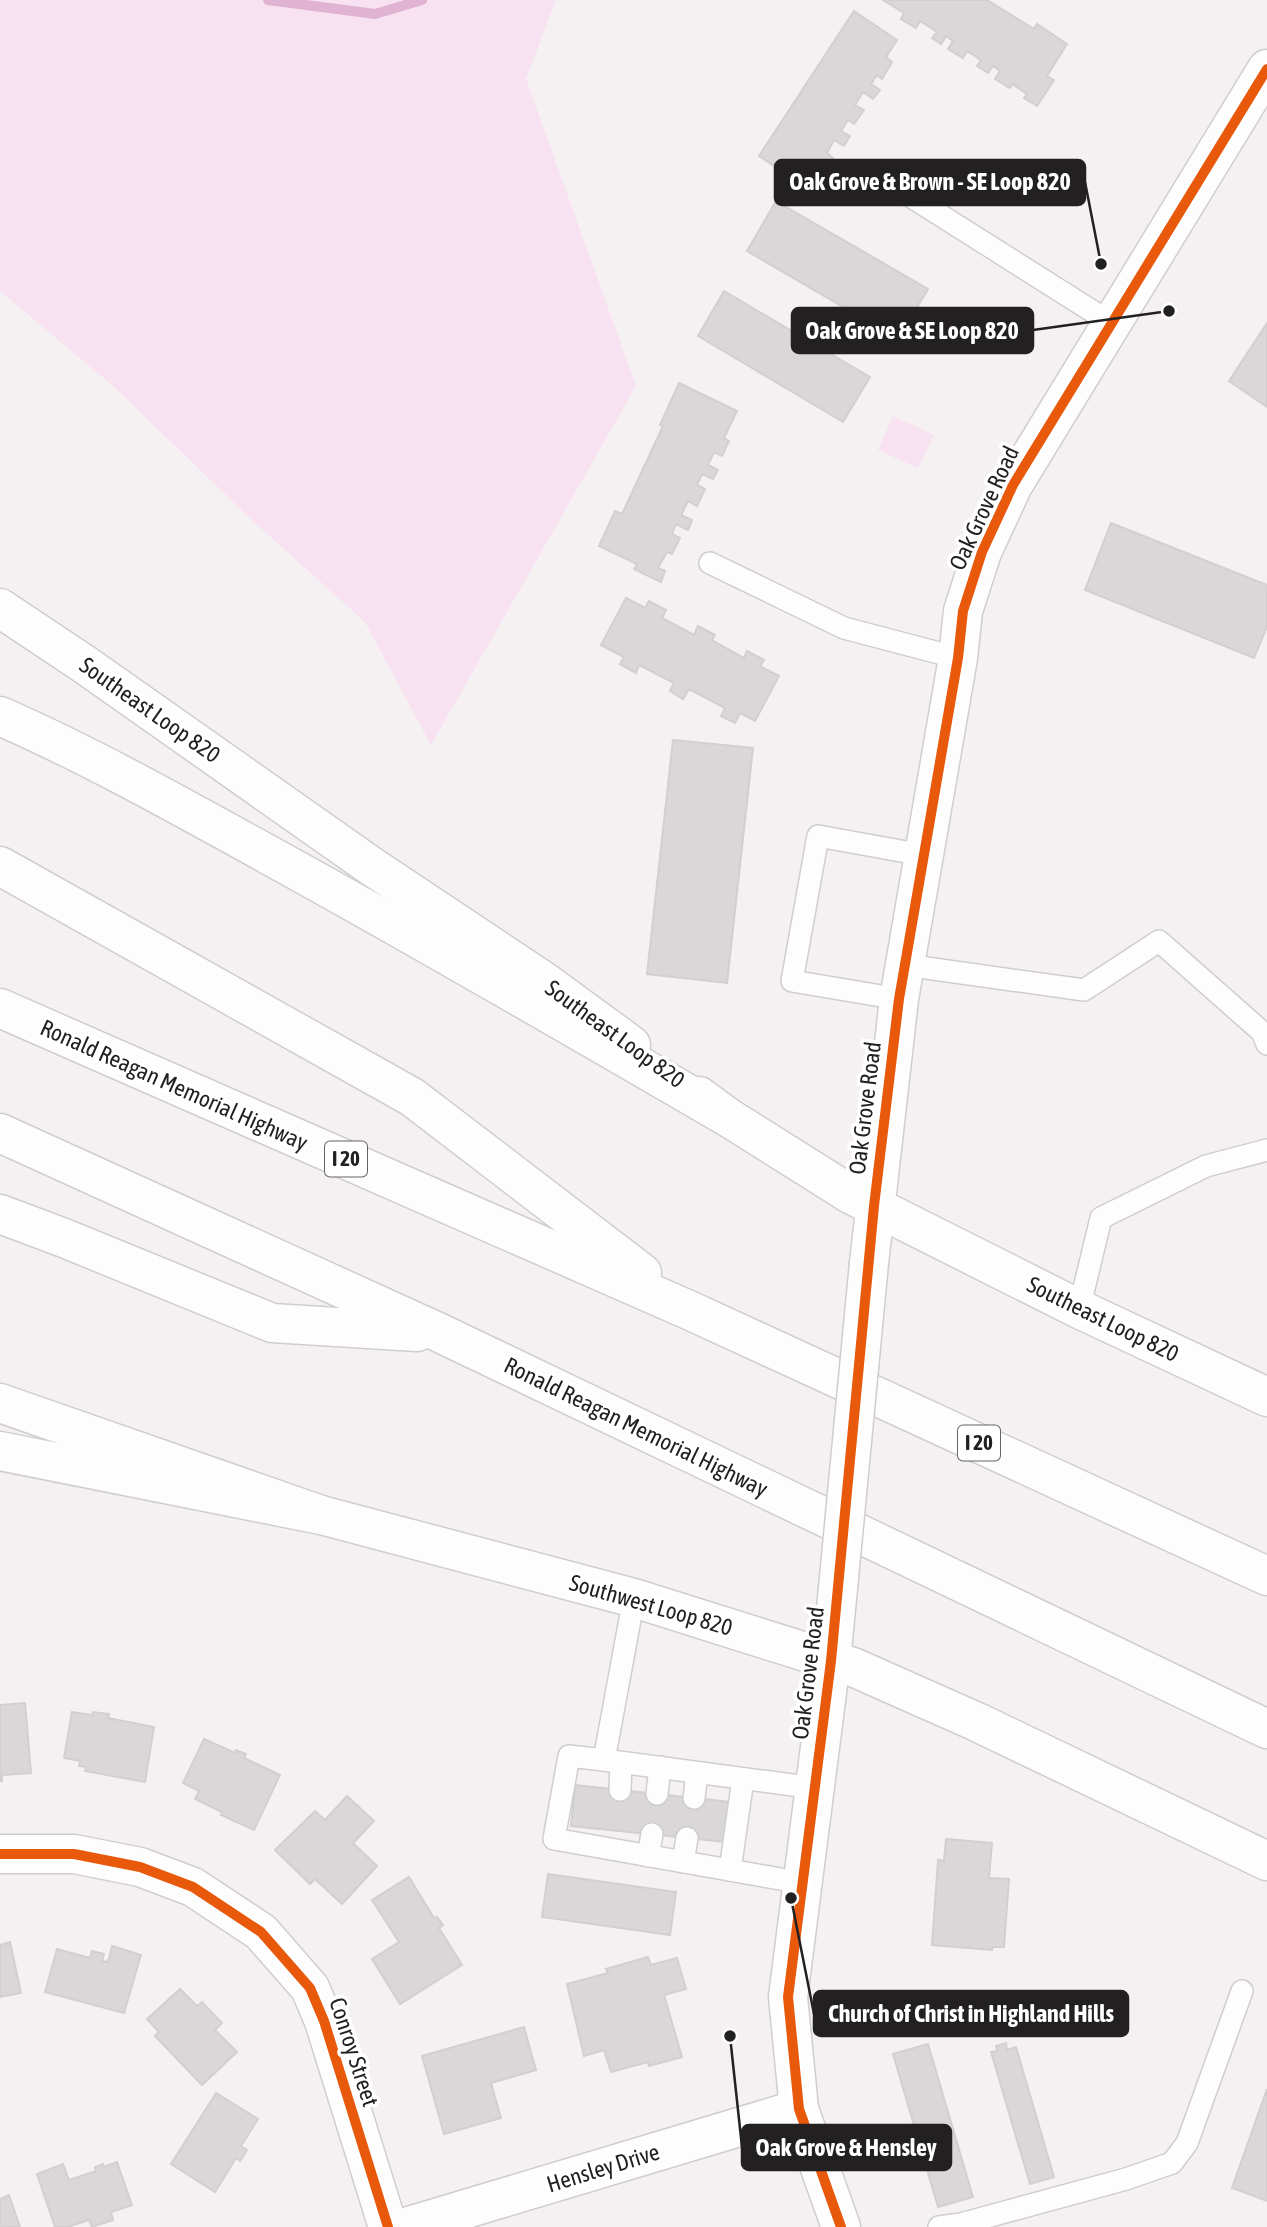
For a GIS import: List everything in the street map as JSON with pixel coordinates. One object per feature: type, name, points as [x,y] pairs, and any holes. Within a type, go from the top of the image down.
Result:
[{"type":"main road","name":"Oak Grove Road","points":[[841,2227],[799,2109],[788,1997],[831,1661],[874,1206],[902,982],[958,658],[963,611],[982,552],[1013,485],[1267,69]]},
{"type":"main road","name":"Southeast Loop 820","points":[[0,608],[371,866],[545,982],[726,1116],[849,1194],[1079,1309],[1267,1397]]},
{"type":"main road","points":[[0,716],[33,730],[141,786],[308,876],[726,1116]]},
{"type":"main road","points":[[0,866],[412,1097],[691,1311]]},
{"type":"main road","name":"Ronald Reagan Memorial Highway","points":[[0,1008],[691,1311],[1267,1576]]},
{"type":"main road","name":"Ronald Reagan Memorial Highway","points":[[0,1133],[440,1333],[1267,1729]]},
{"type":"main road","points":[[0,1214],[272,1323],[440,1333]]},
{"type":"main road","points":[[0,1403],[321,1515]]},
{"type":"main road","name":"Southwest Loop 820","points":[[0,1451],[321,1515],[634,1598],[852,1667],[977,1722],[1267,1861]]},
{"type":"main road","name":"Conroy Street","points":[[0,1854],[74,1854],[140,1867],[193,1887],[261,1932],[310,1987],[324,2021],[388,2227]]},
{"type":"main road","name":"Hensley Drive","points":[[406,2227],[799,2109]]},
{"type":"lane","points":[[872,172],[1111,323]]},
{"type":"lane","points":[[710,563],[844,628],[958,658]]},
{"type":"lane","points":[[923,855],[818,836],[792,981],[902,982],[1084,990],[1159,941],[1262,1032],[1267,1044]]},
{"type":"lane","points":[[1079,1309],[1101,1218],[1206,1167],[1267,1150]]},
{"type":"lane","points":[[620,1790],[613,1762],[634,1598]]},
{"type":"lane","points":[[803,1883],[648,1856],[614,1840],[554,1839],[569,1756],[815,1788]]},
{"type":"lane","points":[[657,1794],[660,1768]]},
{"type":"lane","points":[[694,1798],[697,1773]]},
{"type":"lane","points":[[730,1870],[743,1779]]},
{"type":"lane","points":[[648,1856],[652,1834]]},
{"type":"lane","points":[[683,1862],[687,1838]]},
{"type":"lane","points":[[939,2227],[961,2224],[1126,2179],[1172,2163],[1187,2143],[1242,1991]]},
{"type":"shaded area","points":[[0,0],[556,0],[526,79],[636,386],[431,745],[365,622],[253,521],[112,385],[0,291]]},
{"type":"shaded area","points":[[893,416],[934,435],[918,468],[878,450]]},
{"type":"building","points":[[883,0],[987,0],[1034,29],[1037,24],[1067,44],[1047,76],[1054,80],[1037,106],[1024,98],[1027,94],[1012,84],[1010,88],[995,79],[1000,71],[993,66],[988,73],[977,66],[981,60],[967,51],[963,58],[948,49],[953,41],[946,36],[941,44],[932,38],[937,32],[920,21],[916,28],[901,19],[904,13]]},
{"type":"building","points":[[854,11],[897,40],[886,57],[892,62],[882,79],[877,75],[871,84],[880,90],[873,99],[863,92],[855,105],[864,110],[854,124],[848,120],[841,131],[850,136],[844,146],[834,140],[827,153],[833,158],[823,173],[815,168],[809,177],[821,184],[816,193],[759,156]]},
{"type":"building","points":[[776,201],[928,289],[898,339],[747,251]]},
{"type":"building","points":[[724,291],[870,377],[843,422],[698,336]]},
{"type":"building","points":[[1267,323],[1267,407],[1229,381]]},
{"type":"building","points":[[679,383],[737,411],[724,438],[729,441],[722,456],[714,452],[708,465],[718,470],[713,479],[702,474],[697,485],[705,489],[697,506],[688,501],[681,515],[692,520],[688,530],[676,524],[672,534],[680,538],[672,554],[667,552],[658,568],[665,571],[661,582],[634,569],[637,564],[599,546],[615,511],[622,514],[663,426],[660,425]]},
{"type":"building","points":[[1111,523],[1267,585],[1267,627],[1254,658],[1085,590]]},
{"type":"building","points":[[626,598],[645,608],[649,601],[666,610],[662,618],[694,635],[698,626],[715,635],[712,640],[744,658],[747,651],[764,660],[760,666],[779,676],[755,721],[740,713],[735,723],[721,716],[725,708],[689,689],[683,699],[670,691],[674,683],[639,665],[636,673],[620,664],[624,657],[601,645]]},
{"type":"building","points":[[673,740],[753,748],[727,983],[647,974]]},
{"type":"building","points":[[25,1703],[31,1773],[2,1775],[0,1781],[0,1705]]},
{"type":"building","points":[[72,1712],[109,1714],[108,1718],[154,1727],[145,1782],[85,1771],[86,1767],[79,1766],[80,1761],[64,1758]]},
{"type":"building","points":[[204,1739],[235,1753],[236,1750],[246,1754],[244,1758],[280,1775],[254,1830],[195,1799],[199,1791],[183,1783]]},
{"type":"building","points":[[575,1785],[730,1802],[725,1842],[571,1826]]},
{"type":"building","points":[[347,1796],[374,1821],[353,1843],[377,1866],[342,1904],[315,1879],[310,1884],[275,1850],[315,1811],[325,1820]]},
{"type":"building","points":[[946,1839],[992,1843],[989,1878],[1009,1879],[1004,1947],[992,1947],[992,1950],[932,1945],[938,1860],[944,1861]]},
{"type":"building","points":[[548,1874],[676,1892],[670,1935],[542,1917]]},
{"type":"building","points":[[409,1877],[434,1918],[437,1917],[443,1925],[439,1928],[462,1965],[400,2004],[372,1959],[399,1942],[372,1900]]},
{"type":"building","points":[[10,1942],[21,1993],[0,1997],[0,1945]]},
{"type":"building","points":[[112,1946],[141,1955],[124,2013],[45,1992],[57,1949],[90,1958],[92,1951],[104,1954],[102,1961],[108,1962]]},
{"type":"building","points":[[648,1957],[651,1965],[677,1958],[686,1989],[664,1995],[682,2057],[649,2066],[648,2062],[611,2072],[604,2050],[584,2056],[567,1984],[608,1973],[606,1969]]},
{"type":"building","points":[[180,1989],[197,2006],[202,2002],[222,2023],[215,2030],[237,2052],[202,2085],[155,2036],[159,2032],[147,2019]]},
{"type":"building","points":[[524,2027],[536,2070],[491,2083],[501,2118],[444,2134],[422,2056]]},
{"type":"building","points":[[1006,2043],[1007,2050],[1016,2047],[1054,2177],[1030,2184],[991,2052],[997,2051],[996,2046]]},
{"type":"building","points":[[928,2044],[973,2197],[938,2207],[893,2054]]},
{"type":"building","points":[[1267,2089],[1267,2201],[1232,2188]]},
{"type":"building","points":[[216,2093],[258,2119],[241,2146],[247,2150],[240,2161],[236,2158],[215,2192],[171,2164]]},
{"type":"building","points":[[117,2162],[132,2205],[111,2212],[113,2220],[92,2227],[89,2220],[68,2227],[55,2227],[37,2174],[63,2164],[69,2180],[96,2171],[95,2167],[103,2164],[104,2167]]},
{"type":"building","points":[[9,2195],[20,2227],[0,2227],[0,2199]]},
{"type":"waterway","points":[[268,0],[375,14],[422,0]]},
{"type":"cycle path","points":[[841,2227],[799,2109],[788,1997],[831,1661],[874,1206],[899,999],[958,658],[963,611],[982,552],[1013,485],[1267,69]]},
{"type":"cycle path","points":[[0,1854],[74,1854],[140,1867],[193,1887],[261,1932],[310,1988],[324,2021],[388,2227]]},
{"type":"place","name":"Oak Grove & Brown - SE Loop 820","points":[[1101,264]]},
{"type":"place","name":"Oak Grove & SE Loop 820","points":[[1169,311]]},
{"type":"place","name":"Church of Christ in Highland Hills","points":[[791,1898]]},
{"type":"place","name":"Oak Grove & Hensley","points":[[730,2036]]}]
